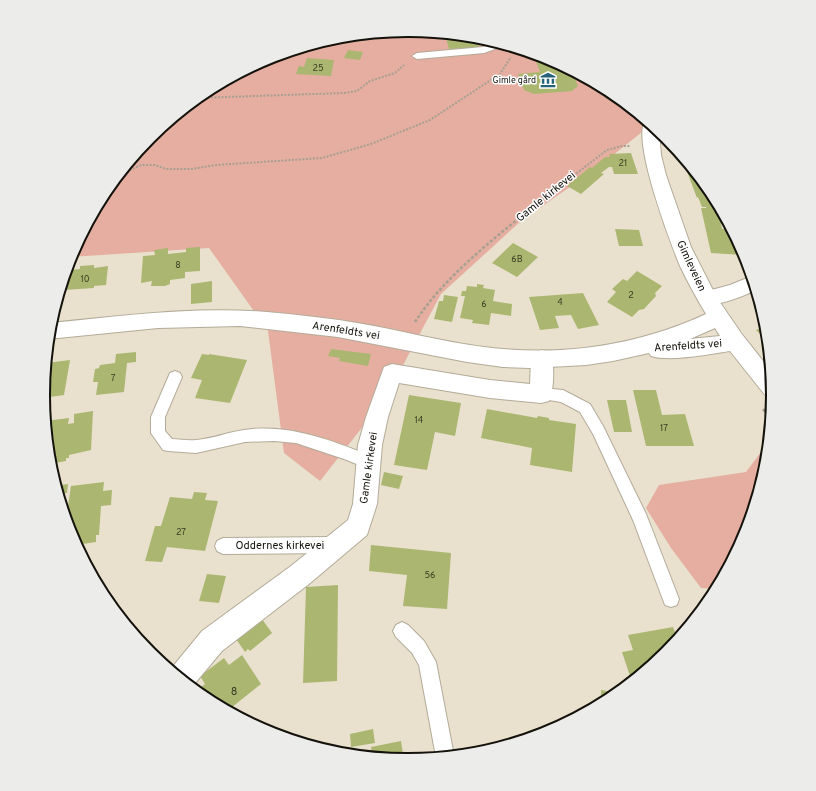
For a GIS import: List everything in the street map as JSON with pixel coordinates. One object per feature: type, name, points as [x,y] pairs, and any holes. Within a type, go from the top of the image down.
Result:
[{"type":"street","name":"Gimleveien","points":[[650,132],[653,157],[658,179],[681,246],[718,318],[749,362],[766,381]]},
{"type":"street","points":[[707,298],[734,292],[749,285]]},
{"type":"street","name":"Arenfeldts vei","points":[[55,330],[186,319],[241,318],[329,327],[470,354],[502,358],[542,358],[606,354],[641,348],[692,331],[718,318]]},
{"type":"street","name":"Arenfeldts vei","points":[[641,348],[660,350],[700,347],[735,342]]},
{"type":"street","points":[[541,394],[542,358]]},
{"type":"street","name":"Gamle kirkevei","points":[[184,675],[212,641],[337,545],[358,527],[365,504],[370,445],[377,417],[392,373],[461,385],[541,394]]},
{"type":"lane","points":[[417,56],[484,50],[493,47]]},
{"type":"lane","points":[[175,377],[158,417],[158,433],[168,445],[196,447],[245,436],[274,435],[296,437],[347,453],[369,462]]},
{"type":"lane","name":"Gamle kirkevei","points":[[541,394],[563,396],[585,408],[598,430],[640,519],[671,599]]},
{"type":"lane","name":"Oddernes kirkevei","points":[[222,546],[337,545]]},
{"type":"lane","points":[[402,631],[418,647],[427,662],[444,752]]},
{"type":"path","points":[[129,171],[141,165],[155,165],[166,169],[192,168],[322,158],[371,144],[430,120],[500,74],[513,55]]},
{"type":"path","points":[[208,98],[314,95],[357,91],[370,81],[395,73],[412,57],[417,56]]},
{"type":"path","name":"Gamle kirkevei","points":[[404,341],[418,317],[438,292],[503,232],[607,150],[622,146],[632,146]]},
{"type":"shaded area","points":[[408,37],[455,40],[501,49],[545,64],[567,74],[607,97],[647,128],[597,168],[521,221],[441,294],[386,397],[320,481],[284,453],[268,331],[209,248],[78,257],[86,237],[110,196],[138,159],[172,126],[209,97],[249,74],[271,64],[315,49],[361,40]]},
{"type":"shaded area","points":[[762,451],[760,465],[747,511],[730,554],[710,589],[701,588],[671,548],[646,508],[659,485],[746,472]]},
{"type":"building","points":[[446,39],[478,44],[479,47],[449,49]]},
{"type":"building","points":[[348,50],[363,52],[360,60],[344,58]]},
{"type":"building","points":[[307,58],[334,60],[331,76],[296,74],[299,66],[304,67]]},
{"type":"building","name":"Gimle gård","points":[[536,61],[575,78],[578,86],[572,91],[534,94],[524,90],[518,74],[540,72]]},
{"type":"building","points":[[631,153],[638,174],[614,174],[612,167],[609,167],[601,173],[604,174],[581,194],[567,186],[590,167],[592,168],[605,157],[610,157],[609,154]]},
{"type":"building","points":[[686,170],[706,196],[722,223],[722,229],[725,229],[730,237],[738,255],[711,253],[701,208],[706,207],[702,207],[698,197],[697,198]]},
{"type":"building","points":[[615,229],[639,230],[643,246],[619,246]]},
{"type":"building","points":[[513,243],[538,257],[517,277],[492,263]]},
{"type":"building","points":[[200,247],[200,271],[185,272],[185,278],[170,280],[170,284],[165,286],[151,286],[152,281],[141,283],[143,256],[155,255],[154,250],[168,248],[168,254],[186,252],[186,248]]},
{"type":"building","points":[[94,265],[94,268],[108,266],[106,285],[94,286],[94,288],[66,290],[73,270],[80,269],[80,266]]},
{"type":"building","points":[[637,271],[662,286],[655,293],[656,296],[644,309],[639,310],[632,317],[607,302],[616,292],[612,289],[623,279],[627,281]]},
{"type":"building","points":[[212,281],[212,302],[191,304],[191,284]]},
{"type":"building","points":[[477,284],[484,285],[483,288],[495,290],[493,301],[512,304],[511,316],[491,313],[489,325],[472,323],[473,320],[460,318],[465,296],[461,296],[462,291],[466,291],[467,286],[477,287]]},
{"type":"building","points":[[583,293],[599,325],[578,329],[571,315],[555,316],[559,328],[540,330],[529,297]]},
{"type":"building","points":[[444,295],[458,297],[452,322],[434,319],[439,301],[443,301]]},
{"type":"building","points":[[760,328],[761,335],[756,330]]},
{"type":"building","points":[[331,349],[371,354],[368,366],[339,361],[340,358],[328,356]]},
{"type":"building","points":[[136,352],[136,362],[127,363],[124,392],[96,395],[98,382],[93,382],[95,369],[99,368],[100,365],[115,363],[116,354]]},
{"type":"building","points":[[202,354],[247,360],[230,403],[195,398],[202,380],[191,378]]},
{"type":"building","points":[[70,360],[64,395],[50,397],[51,362]]},
{"type":"building","points":[[633,390],[656,390],[662,415],[685,414],[694,446],[646,446]]},
{"type":"building","points":[[409,395],[461,403],[455,436],[435,432],[427,470],[394,465]]},
{"type":"building","points":[[607,400],[626,400],[632,432],[614,432]]},
{"type":"building","points":[[487,409],[537,418],[538,416],[549,418],[549,420],[576,424],[572,472],[530,465],[532,448],[481,438]]},
{"type":"building","points":[[93,411],[91,450],[69,455],[69,458],[66,458],[66,461],[56,463],[50,420],[69,418],[68,424],[74,423],[74,414]]},
{"type":"building","points":[[384,472],[403,476],[399,489],[381,485]]},
{"type":"building","points":[[104,482],[103,491],[112,490],[111,505],[101,506],[99,535],[96,535],[96,542],[82,544],[68,506],[71,486]]},
{"type":"building","points":[[68,484],[67,493],[64,493],[61,485]]},
{"type":"building","points":[[194,492],[207,493],[205,500],[218,501],[205,551],[167,547],[162,562],[145,561],[155,526],[161,526],[170,497],[192,499]]},
{"type":"building","points":[[371,545],[451,553],[447,609],[403,606],[407,575],[369,571]]},
{"type":"building","points":[[207,574],[226,576],[219,603],[199,601]]},
{"type":"building","points":[[338,585],[337,681],[303,683],[306,587]]},
{"type":"building","points":[[262,619],[272,633],[250,651],[248,649],[245,652],[236,639]]},
{"type":"building","points":[[673,627],[676,634],[630,677],[622,652],[633,650],[628,635]]},
{"type":"building","points":[[242,655],[261,684],[232,707],[200,688],[205,684],[200,676],[224,658],[229,665]]},
{"type":"building","points":[[601,690],[610,692],[607,694],[601,698]]},
{"type":"building","points":[[373,729],[375,743],[351,747],[350,734]]},
{"type":"building","points":[[401,741],[403,754],[372,752],[371,747]]},
{"type":"place","name":"Gimle gård","points":[[548,80]]}]
